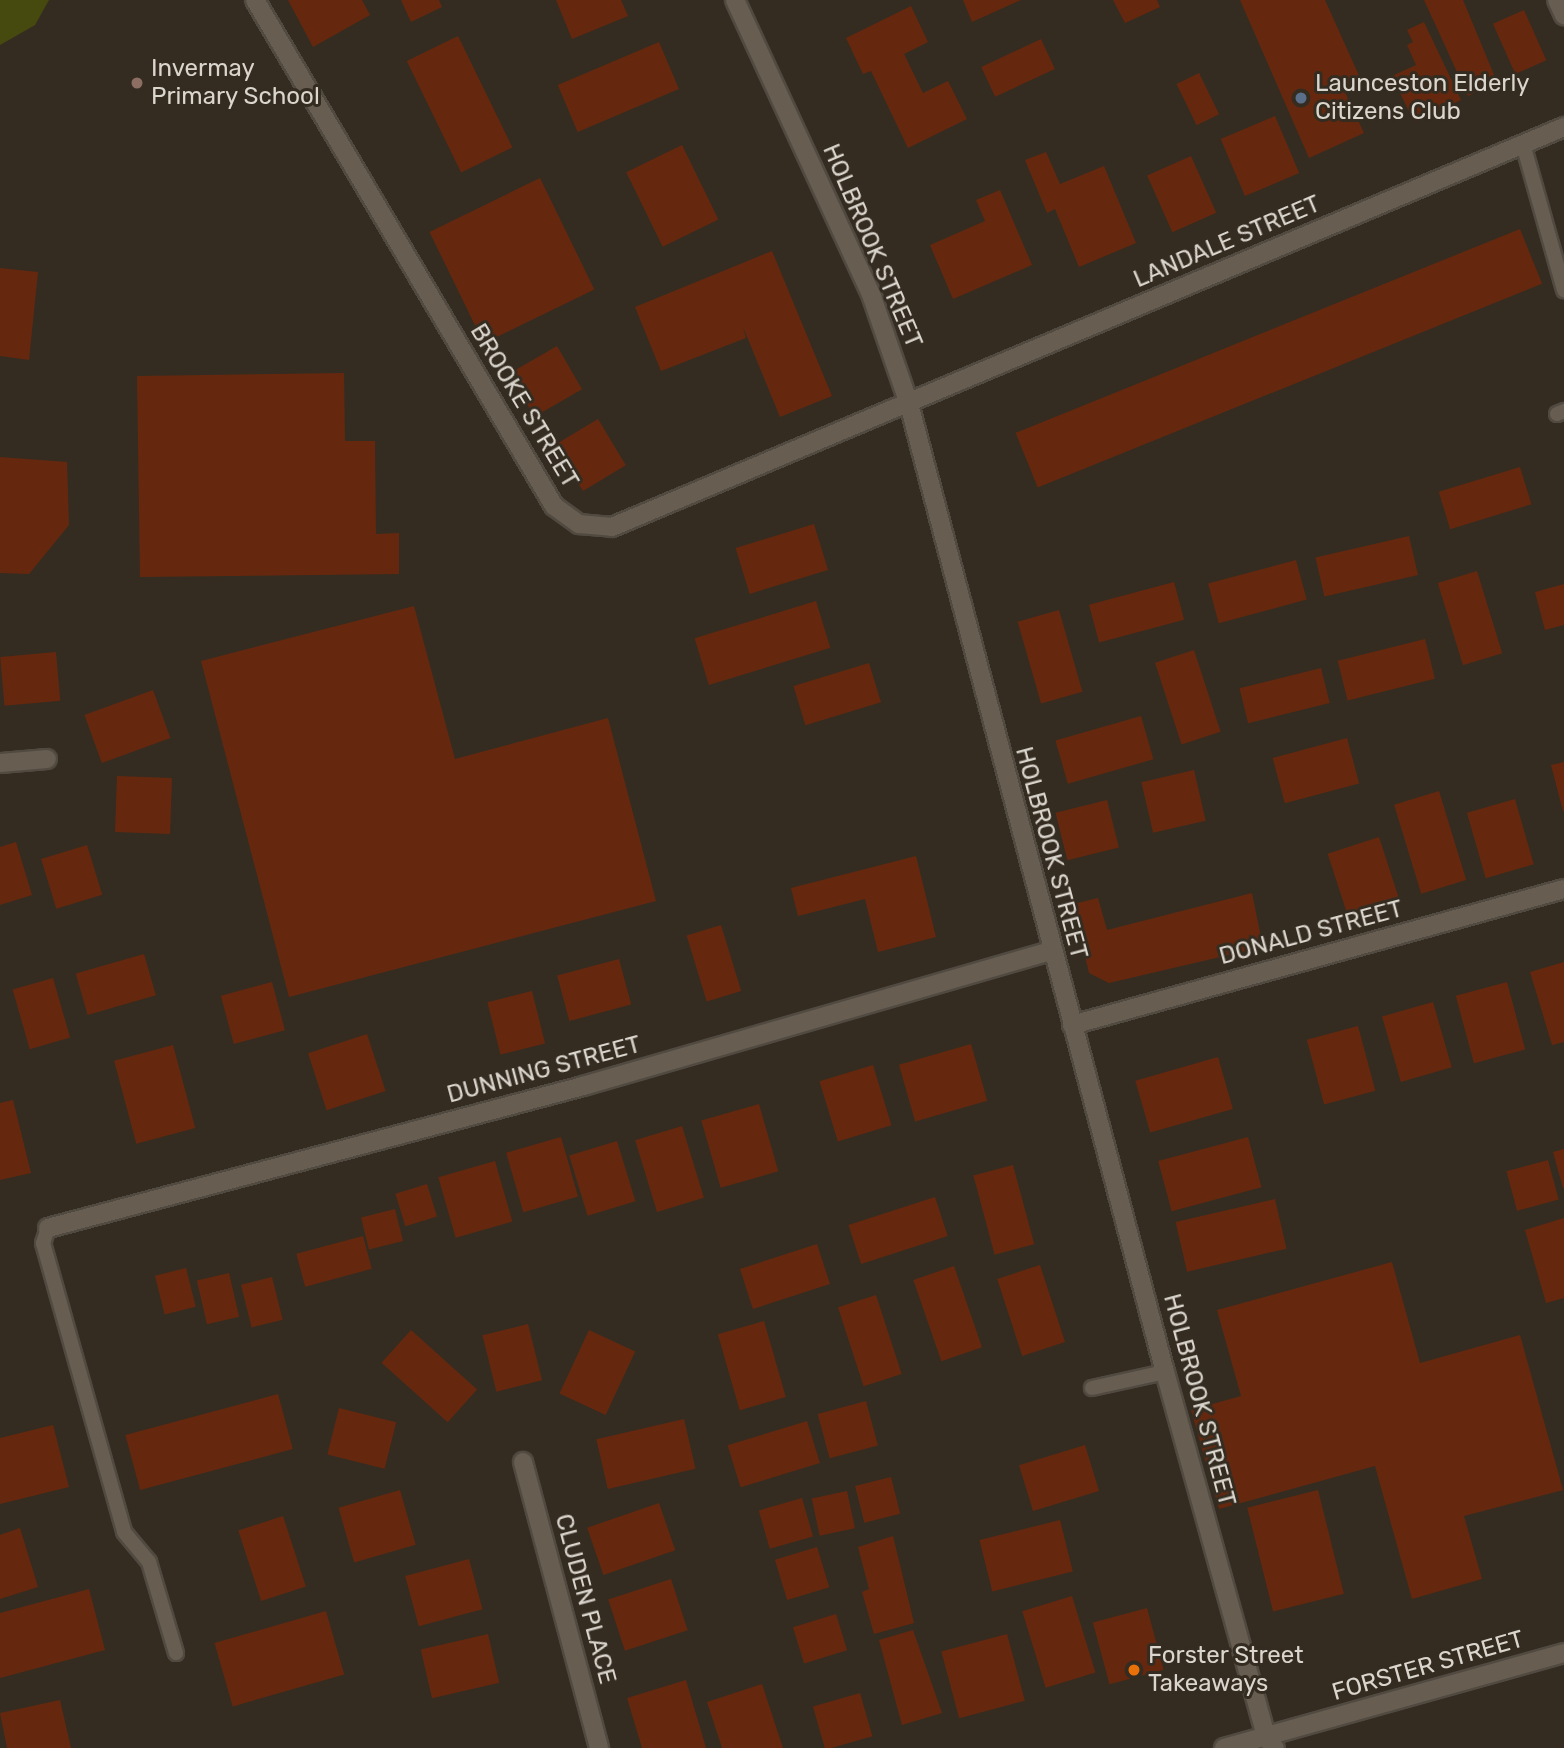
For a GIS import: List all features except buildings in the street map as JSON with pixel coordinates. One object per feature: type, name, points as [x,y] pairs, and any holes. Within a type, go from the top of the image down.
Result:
[{"type":"street","name":"BROOKE STREET","points":[[255,0],[554,506],[579,524],[612,527],[909,404]]},
{"type":"street","name":"HOLBROOK STREET","points":[[735,0],[872,297],[909,404],[1051,951],[1269,1744]]},
{"type":"street","points":[[1558,0],[1564,15]]},
{"type":"street","name":"LANDALE STREET","points":[[909,404],[960,378],[1564,127]]},
{"type":"street","points":[[0,764],[47,759]]},
{"type":"street","name":"DONALD STREET","points":[[1072,1025],[1564,889]]},
{"type":"street","name":"DUNNING STREET","points":[[48,1228],[583,1086],[1051,951]]},
{"type":"street","name":"CLUDEN PLACE","points":[[523,1462],[599,1748]]},
{"type":"street","name":"FORSTER STREET","points":[[1224,1748],[1269,1744],[1564,1653]]},
{"type":"lane","points":[[1523,144],[1564,290]]},
{"type":"lane","points":[[48,1228],[43,1242],[124,1532],[149,1562],[176,1653]]},
{"type":"lane","points":[[1092,1388],[1165,1372]]},
{"type":"shaded area","points":[[0,0],[49,0],[35,25],[0,45]]},
{"type":"place","name":"Invermay Primary School","points":[[137,83]]},
{"type":"place","name":"Launceston Elderly Citizens Club","points":[[1301,98]]},
{"type":"place","name":"Forster Street Takeaways","points":[[1134,1670]]}]
